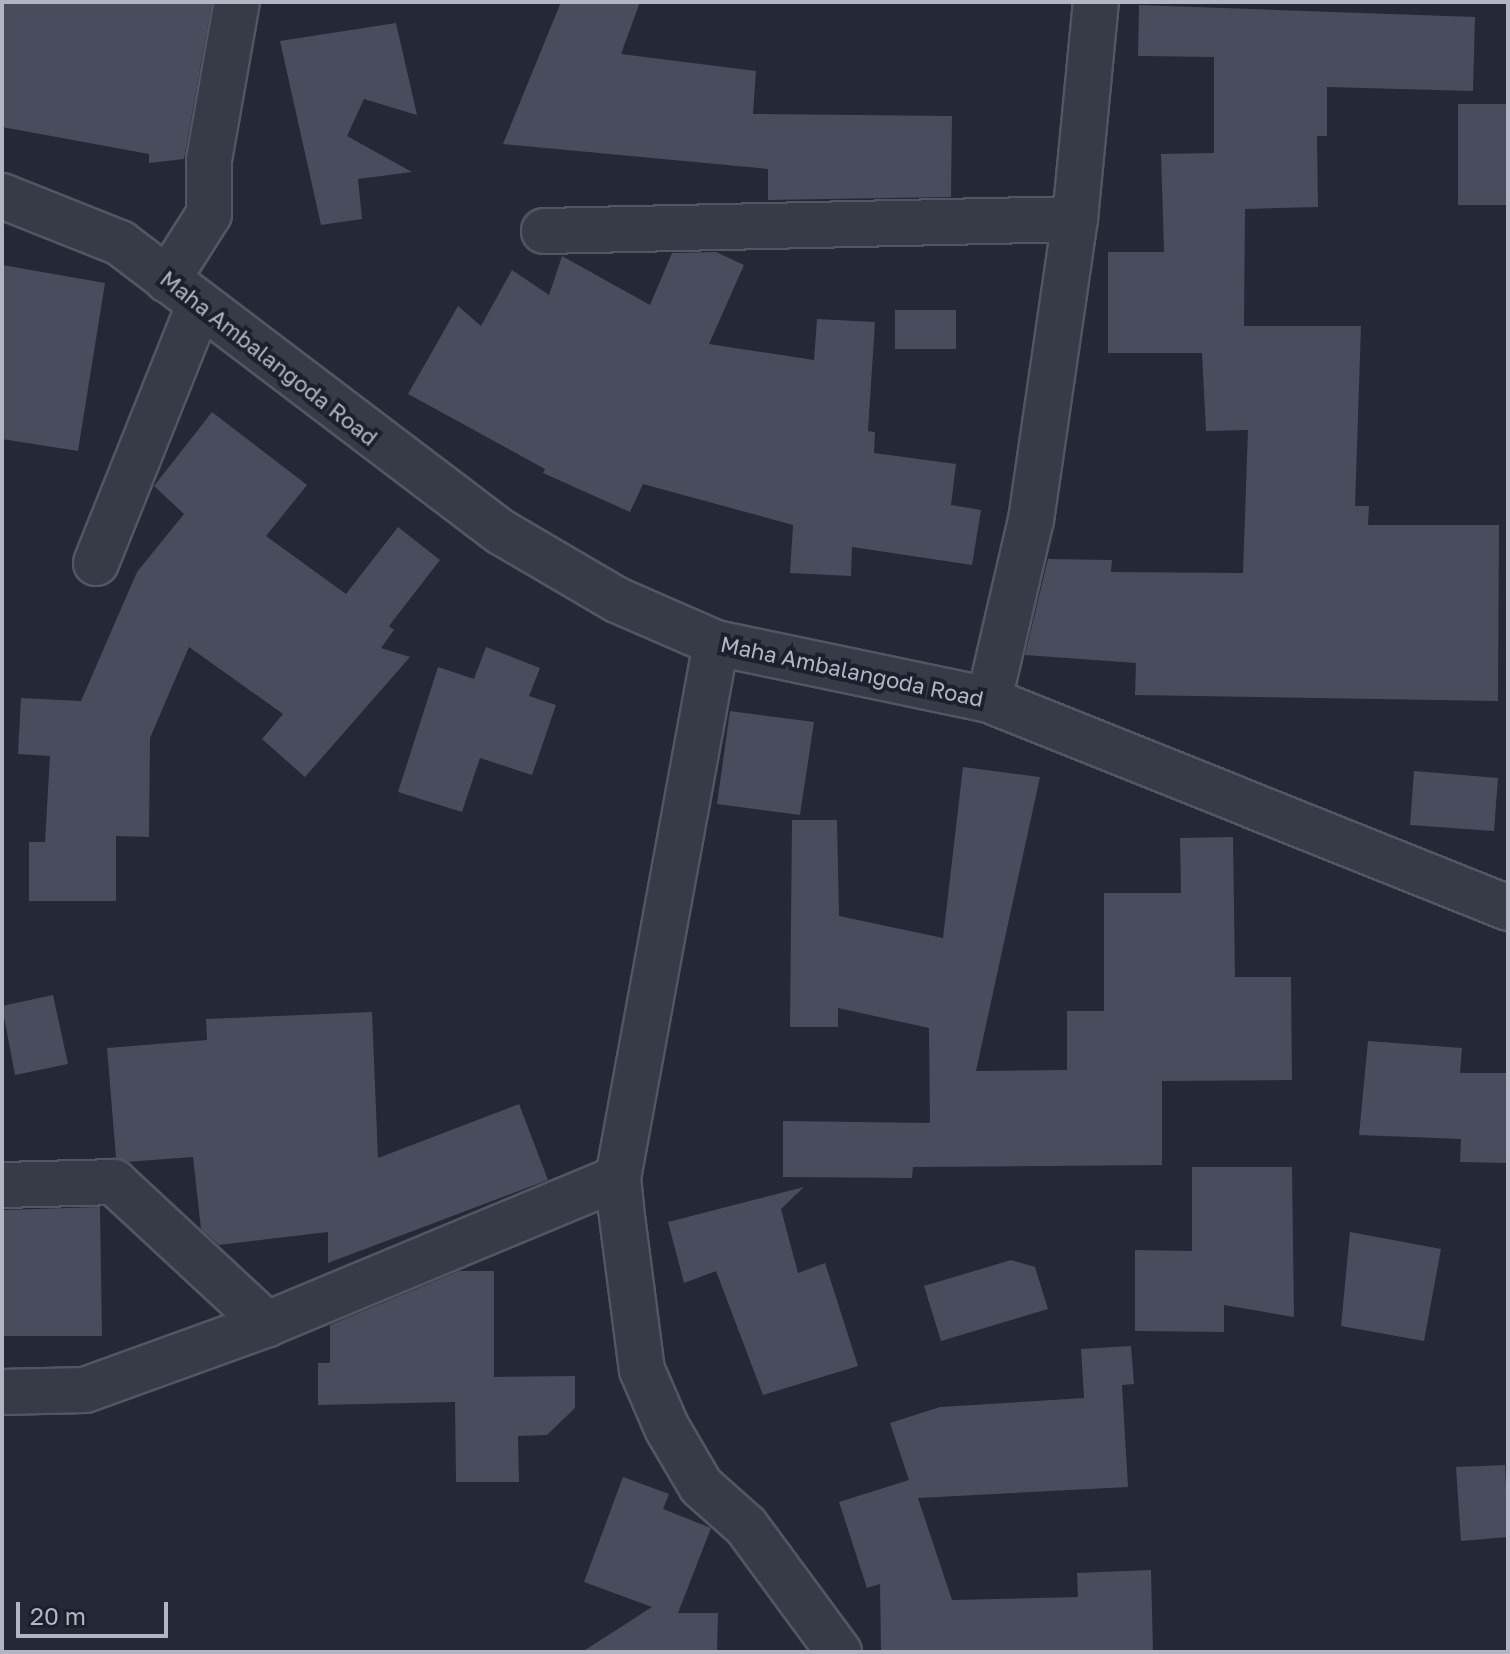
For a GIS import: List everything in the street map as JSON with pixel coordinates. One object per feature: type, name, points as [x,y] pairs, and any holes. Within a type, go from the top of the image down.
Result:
[{"type":"street","points":[[96,563],[209,214],[209,160],[237,2]]},
{"type":"street","points":[[989,700],[1031,520],[1075,219],[1096,2]]},
{"type":"street","name":"Maha Ambalangoda Road","points":[[2,196],[120,243],[501,532],[617,600],[716,643],[989,700],[1508,908]]},
{"type":"street","points":[[544,231],[1075,219]]},
{"type":"street","points":[[716,643],[618,1178],[642,1370],[667,1428],[701,1486],[746,1526],[839,1652]]},
{"type":"street","points":[[2,1392],[85,1390],[267,1324],[618,1178]]},
{"type":"street","points":[[2,1185],[114,1182],[267,1324]]},
{"type":"building","points":[[3,2],[212,2],[184,159],[149,163],[149,154],[2,127]]},
{"type":"building","points":[[561,2],[640,2],[621,54],[756,71],[753,114],[952,116],[951,197],[768,200],[768,169],[503,144]]},
{"type":"building","points":[[1139,5],[1475,17],[1473,91],[1327,87],[1327,136],[1317,136],[1318,207],[1245,209],[1244,326],[1361,326],[1355,506],[1369,506],[1368,525],[1499,525],[1498,701],[1135,695],[1136,663],[1025,655],[1048,559],[1112,560],[1111,572],[1243,573],[1248,430],[1206,431],[1202,353],[1108,353],[1108,252],[1164,252],[1161,154],[1214,153],[1214,57],[1138,56]]},
{"type":"building","points":[[396,23],[417,115],[364,99],[347,136],[412,172],[358,179],[362,219],[321,225],[280,41]]},
{"type":"building","points":[[1458,104],[1508,104],[1508,205],[1458,205]]},
{"type":"building","points":[[716,252],[744,265],[709,344],[814,360],[817,319],[875,322],[868,431],[875,432],[874,453],[956,464],[951,505],[981,510],[972,565],[852,547],[851,576],[790,573],[793,525],[643,484],[630,512],[543,473],[545,469],[408,394],[458,306],[481,326],[512,270],[549,295],[562,256],[650,305],[672,253]]},
{"type":"building","points":[[2,265],[105,283],[78,451],[2,439]]},
{"type":"building","points":[[895,310],[956,310],[956,349],[895,349]]},
{"type":"building","points":[[212,412],[307,485],[266,536],[346,594],[398,527],[440,560],[389,626],[394,630],[381,648],[410,657],[305,777],[262,739],[283,714],[189,647],[150,738],[149,837],[116,836],[116,901],[29,901],[29,842],[45,842],[50,756],[18,754],[21,698],[81,701],[137,572],[184,514],[154,486]]},
{"type":"building","points":[[486,647],[540,668],[529,696],[556,705],[532,775],[480,758],[462,812],[398,792],[438,667],[474,679]]},
{"type":"building","points":[[730,711],[814,722],[800,815],[717,804]]},
{"type":"building","points":[[963,767],[1040,777],[976,1071],[1067,1070],[1067,1011],[1104,1011],[1104,893],[1181,893],[1180,838],[1233,837],[1235,977],[1291,977],[1292,1080],[1162,1081],[1162,1165],[913,1167],[912,1178],[783,1177],[783,1121],[930,1123],[929,1028],[838,1008],[838,1027],[790,1027],[792,820],[837,820],[839,916],[943,938]]},
{"type":"building","points":[[1414,771],[1498,778],[1494,831],[1410,825]]},
{"type":"building","points":[[53,995],[68,1064],[15,1075],[2,1006]]},
{"type":"building","points":[[372,1012],[378,1158],[519,1104],[548,1180],[328,1263],[328,1232],[219,1245],[201,1229],[193,1157],[126,1162],[116,1158],[107,1048],[207,1040],[206,1019]]},
{"type":"building","points":[[1368,1041],[1462,1048],[1460,1073],[1508,1073],[1508,1163],[1460,1162],[1461,1139],[1359,1135]]},
{"type":"building","points":[[1192,1167],[1292,1167],[1294,1317],[1224,1305],[1224,1332],[1135,1331],[1135,1250],[1192,1251]]},
{"type":"building","points":[[804,1187],[781,1209],[798,1273],[825,1263],[858,1366],[763,1395],[716,1271],[684,1283],[668,1222]]},
{"type":"building","points":[[100,1207],[102,1336],[2,1336],[2,1210]]},
{"type":"building","points":[[1350,1232],[1441,1249],[1424,1341],[1341,1326]]},
{"type":"building","points":[[1011,1260],[1035,1267],[1048,1309],[941,1341],[924,1286]]},
{"type":"building","points":[[459,1271],[494,1271],[494,1377],[575,1376],[575,1408],[547,1435],[518,1436],[519,1482],[456,1482],[455,1402],[318,1405],[318,1363],[330,1363],[330,1325]]},
{"type":"building","points":[[1131,1346],[1134,1384],[1122,1385],[1128,1487],[918,1498],[952,1600],[1078,1597],[1077,1573],[1151,1570],[1153,1652],[881,1652],[880,1584],[867,1588],[839,1502],[909,1480],[890,1423],[940,1407],[1084,1398],[1081,1349]]},
{"type":"building","points":[[1505,1465],[1508,1537],[1461,1541],[1456,1467]]},
{"type":"building","points":[[623,1477],[669,1494],[663,1509],[711,1528],[678,1613],[718,1613],[717,1652],[582,1652],[652,1607],[584,1582]]}]
